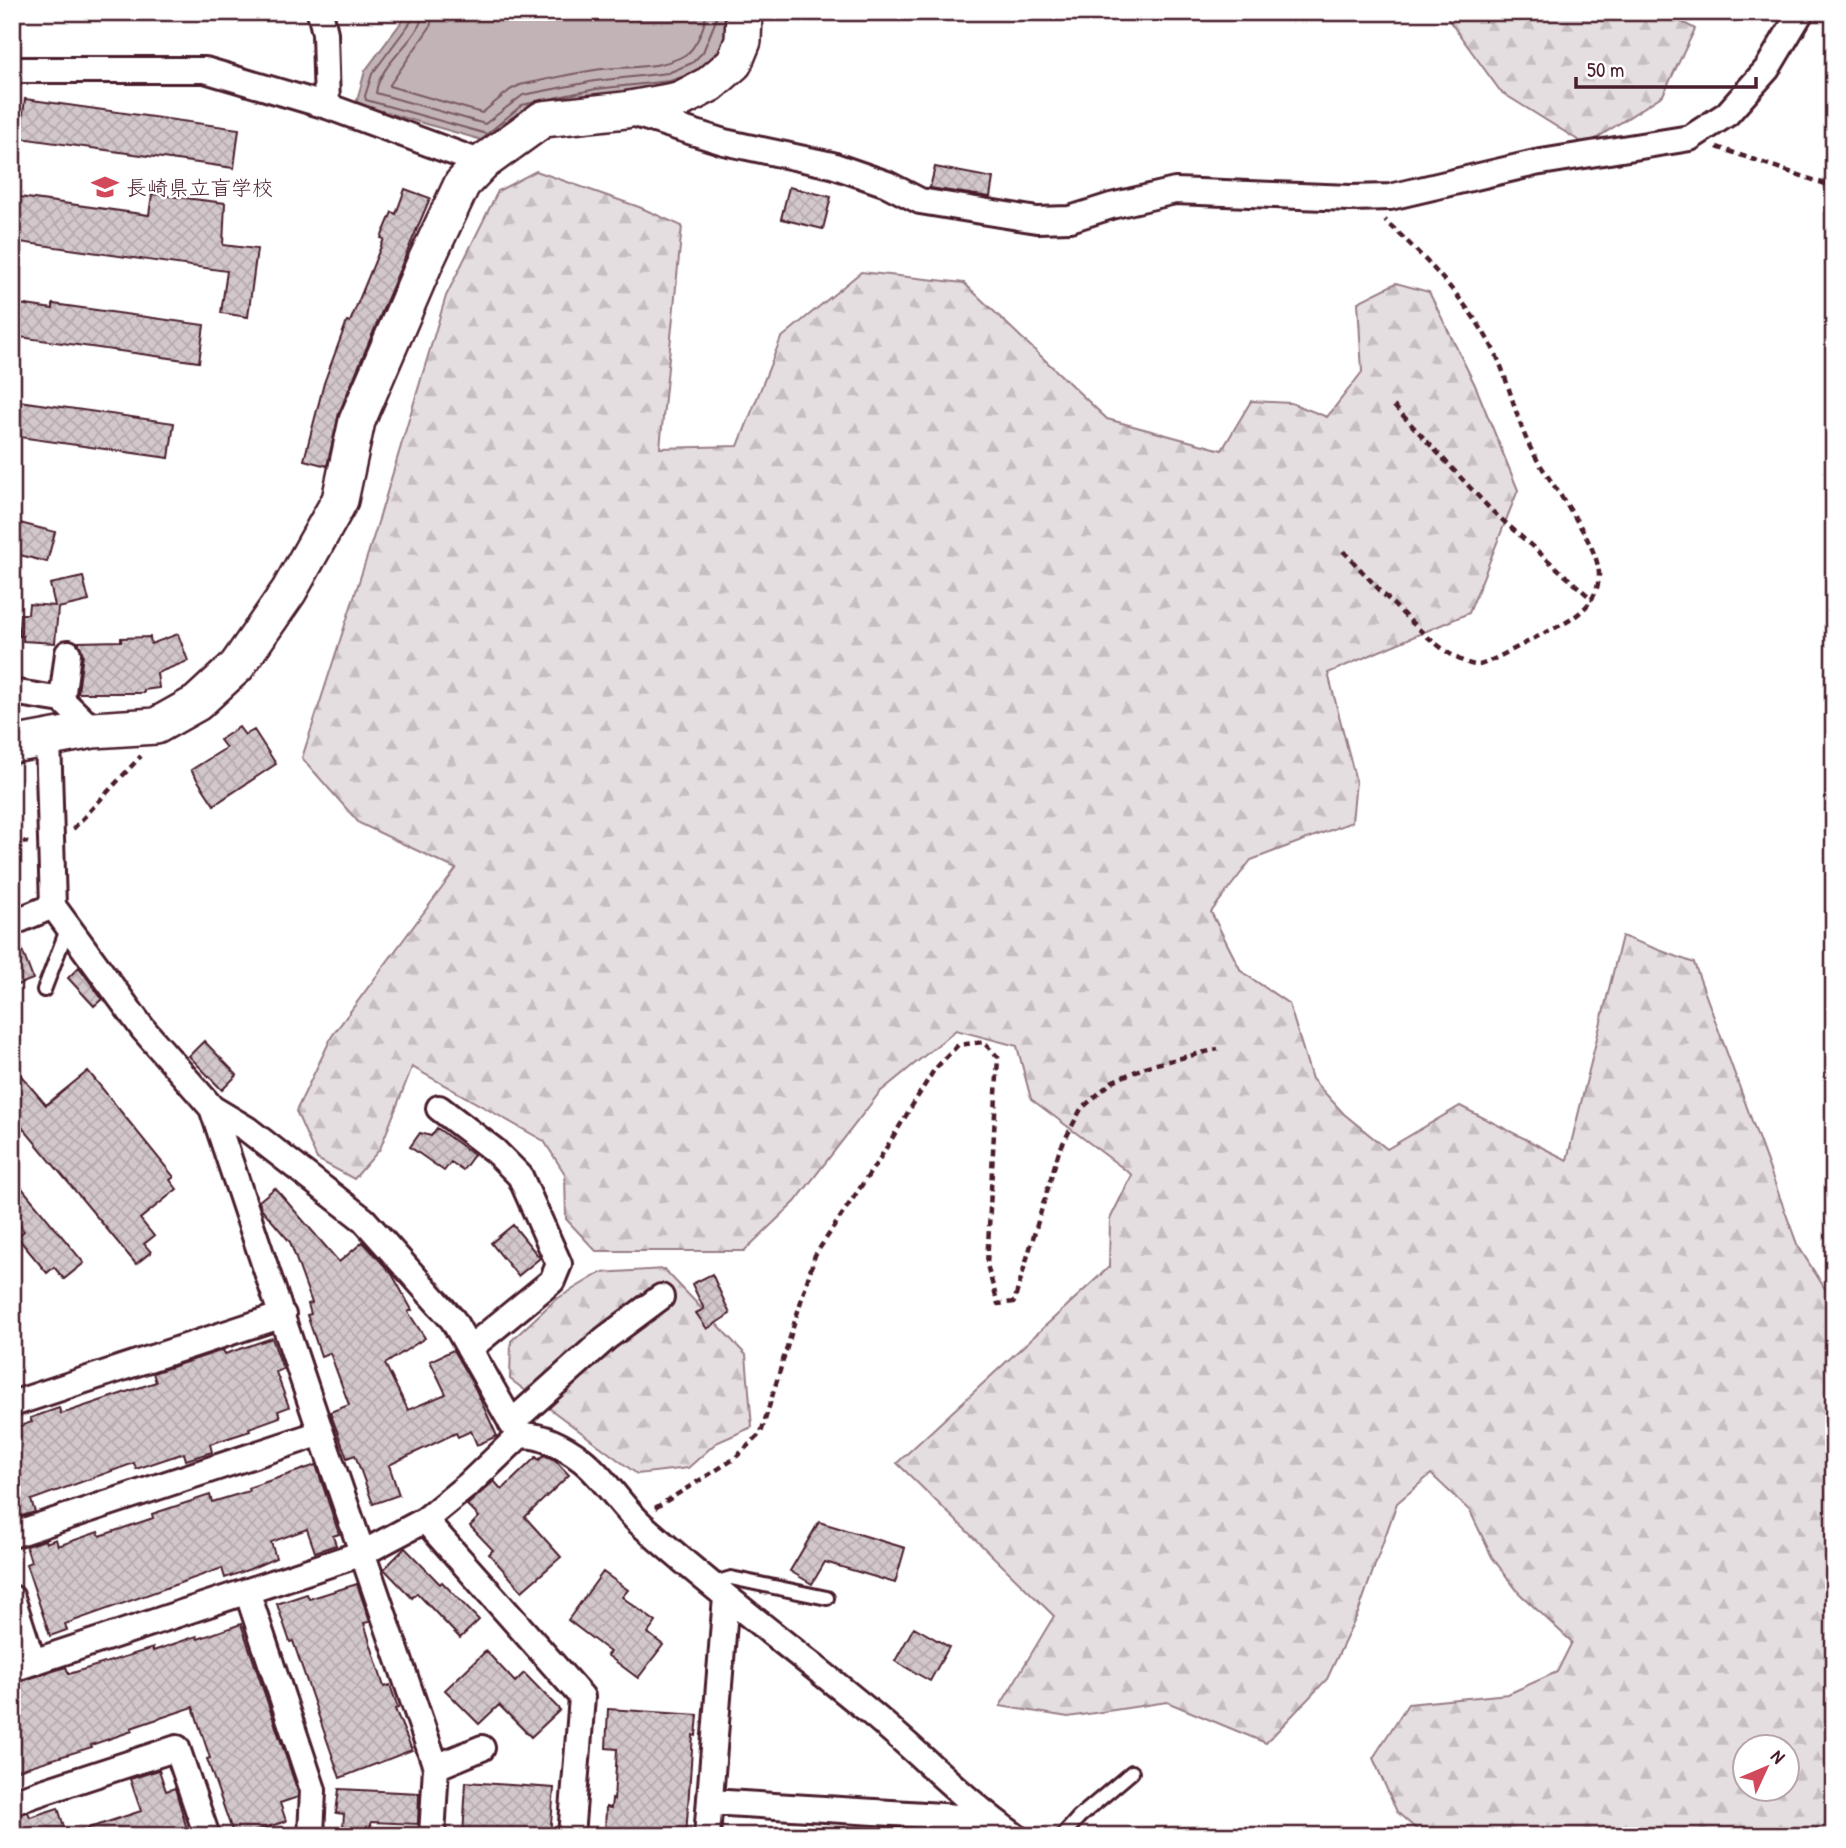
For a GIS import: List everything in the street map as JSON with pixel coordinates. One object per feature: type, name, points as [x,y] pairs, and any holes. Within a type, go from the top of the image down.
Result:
[{"type":"street","points":[[320,12],[326,33],[327,106]]},
{"type":"street","points":[[12,745],[93,730],[156,726],[198,704],[237,666],[289,590],[340,500],[357,421],[461,184],[482,163],[544,119],[625,110],[679,100],[710,84],[734,63],[743,41],[744,12]]},
{"type":"street","points":[[625,110],[724,142],[832,165],[887,184],[920,201],[1037,220],[1070,219],[1175,191],[1391,197],[1535,163],[1690,138],[1727,114],[1768,69],[1801,12]]},
{"type":"street","points":[[12,70],[205,70],[327,106],[482,163]]},
{"type":"street","points":[[62,700],[68,653]]},
{"type":"street","points":[[12,692],[62,700],[93,730]]},
{"type":"street","points":[[48,737],[53,906],[143,1029],[212,1108],[247,1129],[363,1220],[453,1320],[515,1429],[547,1439],[582,1460],[640,1524],[867,1709],[1015,1836]]},
{"type":"street","points":[[12,923],[53,906]]},
{"type":"street","points":[[212,1108],[436,1767],[432,1836]]},
{"type":"street","points":[[439,1108],[495,1151],[520,1176],[559,1264],[552,1281],[469,1349]]},
{"type":"street","points":[[12,1598],[23,1665],[363,1553],[425,1520],[469,1484],[515,1429],[606,1338],[661,1297]]},
{"type":"street","points":[[12,1404],[283,1315]]},
{"type":"street","points":[[12,1535],[321,1433]]},
{"type":"street","points":[[425,1520],[582,1697],[571,1836]]},
{"type":"street","points":[[247,1591],[313,1790],[311,1836]]},
{"type":"street","points":[[707,1836],[719,1591]]},
{"type":"street","points":[[12,1802],[177,1748],[207,1836]]},
{"type":"street","points":[[436,1767],[482,1748]]},
{"type":"street","points":[[710,1802],[992,1819]]},
{"type":"lane","points":[[44,990],[68,927]]},
{"type":"lane","points":[[719,1591],[731,1578],[827,1598]]},
{"type":"lane","points":[[1062,1836],[1079,1817],[1132,1772]]},
{"type":"path","points":[[1690,138],[1834,187]]},
{"type":"path","points":[[1343,551],[1413,624],[1458,661],[1480,665],[1572,620],[1593,600],[1599,574],[1589,543],[1531,449],[1491,346],[1456,294],[1413,247],[1361,198]]},
{"type":"path","points":[[1394,406],[1492,510],[1593,600]]},
{"type":"path","points":[[51,852],[139,760],[156,726]]},
{"type":"path","points":[[656,1506],[734,1460],[761,1433],[815,1255],[880,1158],[934,1070],[958,1045],[983,1042],[998,1057],[987,1265],[998,1304],[1014,1302],[1059,1152],[1081,1110],[1113,1080],[1148,1066],[1218,1049]]},
{"type":"green space","points":[[1445,12],[1664,12],[1695,29],[1663,95],[1586,145],[1501,92]]},
{"type":"green space","points":[[536,171],[639,207],[682,226],[660,448],[738,446],[781,338],[861,272],[964,283],[1107,419],[1222,450],[1251,401],[1291,403],[1327,417],[1362,372],[1358,302],[1396,283],[1429,292],[1475,385],[1518,490],[1469,613],[1328,673],[1356,781],[1352,822],[1251,860],[1211,912],[1241,971],[1289,1004],[1312,1079],[1344,1114],[1387,1149],[1460,1106],[1567,1160],[1622,936],[1694,963],[1797,1244],[1834,1303],[1834,1836],[1424,1836],[1397,1812],[1373,1758],[1408,1704],[1508,1694],[1557,1672],[1572,1642],[1519,1593],[1492,1557],[1470,1511],[1431,1474],[1397,1503],[1358,1613],[1327,1679],[1266,1743],[1167,1702],[1068,1717],[1000,1706],[1054,1616],[897,1463],[1109,1267],[1110,1219],[1132,1175],[1031,1099],[1017,1046],[956,1030],[880,1092],[795,1202],[744,1251],[596,1251],[566,1219],[565,1174],[544,1141],[412,1067],[380,1149],[354,1179],[317,1159],[296,1111],[332,1036],[456,869],[359,823],[302,758],[376,529],[446,296],[498,191]]},
{"type":"green space","points":[[664,1269],[746,1355],[752,1427],[716,1443],[688,1468],[637,1474],[510,1379],[511,1341],[555,1300],[600,1273]]},
{"type":"water","points":[[409,12],[731,12],[731,20],[723,47],[702,77],[489,142],[356,104],[365,71]]},
{"type":"building","points":[[25,99],[239,129],[234,168],[20,138]]},
{"type":"building","points":[[935,167],[993,178],[990,197],[930,188]]},
{"type":"building","points":[[789,187],[831,197],[823,229],[781,219]]},
{"type":"building","points":[[405,189],[430,198],[339,413],[327,466],[304,460],[324,383],[347,321],[350,322],[384,239],[381,238],[392,212],[396,214]]},
{"type":"building","points":[[152,194],[225,203],[223,245],[257,249],[248,317],[221,313],[227,271],[12,241],[12,196],[149,215]]},
{"type":"building","points":[[12,303],[53,309],[53,304],[204,325],[199,362],[12,336]]},
{"type":"building","points":[[12,400],[174,423],[169,458],[12,436]]},
{"type":"building","points":[[12,521],[55,532],[47,562],[12,553]]},
{"type":"building","points":[[83,577],[89,601],[58,608],[55,643],[23,641],[23,636],[19,636],[20,614],[28,614],[29,604],[55,606],[50,584]]},
{"type":"building","points":[[178,634],[188,661],[157,673],[159,688],[144,690],[144,693],[78,693],[83,654],[78,642],[150,637],[151,644]]},
{"type":"building","points":[[239,727],[245,735],[254,730],[276,764],[214,805],[191,770],[226,748],[220,740]]},
{"type":"building","points":[[17,937],[33,979],[12,987],[12,938]]},
{"type":"building","points":[[79,967],[102,999],[94,1006],[68,978]]},
{"type":"building","points":[[204,1041],[237,1075],[222,1090],[189,1056]]},
{"type":"building","points":[[12,1065],[46,1105],[88,1071],[174,1177],[170,1180],[177,1189],[140,1219],[154,1236],[144,1244],[151,1252],[136,1264],[12,1115]]},
{"type":"building","points":[[437,1128],[474,1155],[463,1170],[451,1162],[444,1171],[410,1147],[420,1133],[431,1136]]},
{"type":"building","points":[[12,1176],[84,1263],[64,1279],[54,1267],[47,1273],[17,1237],[24,1231],[12,1216]]},
{"type":"building","points":[[275,1188],[339,1262],[363,1242],[392,1274],[412,1310],[408,1312],[425,1338],[385,1364],[408,1410],[446,1394],[430,1361],[453,1350],[475,1388],[497,1436],[477,1445],[471,1431],[458,1437],[456,1433],[389,1465],[399,1495],[373,1504],[355,1455],[347,1458],[330,1412],[349,1405],[330,1353],[321,1356],[307,1315],[311,1314],[308,1304],[312,1303],[290,1242],[261,1208],[259,1201]]},
{"type":"building","points":[[513,1225],[540,1258],[518,1276],[491,1243]]},
{"type":"building","points":[[712,1274],[730,1314],[707,1329],[696,1313],[704,1309],[692,1284]]},
{"type":"building","points":[[272,1338],[283,1369],[276,1372],[289,1407],[278,1411],[280,1417],[249,1428],[250,1431],[210,1444],[212,1452],[186,1460],[184,1453],[136,1469],[134,1463],[31,1500],[35,1512],[15,1518],[12,1509],[12,1429],[32,1422],[30,1418],[59,1408],[61,1414],[156,1382],[153,1373],[223,1350],[225,1354]]},
{"type":"building","points":[[544,1455],[555,1460],[569,1475],[525,1517],[561,1557],[522,1591],[489,1554],[493,1550],[470,1526],[479,1517],[467,1505],[494,1481],[502,1490],[536,1457],[539,1460]]},
{"type":"building","points":[[316,1465],[339,1534],[333,1536],[336,1545],[315,1552],[307,1529],[271,1542],[276,1558],[250,1569],[225,1578],[222,1568],[65,1624],[67,1630],[50,1636],[26,1564],[31,1562],[26,1546],[56,1539],[58,1546],[98,1532],[100,1536],[153,1518],[152,1514],[210,1495],[212,1502],[249,1491],[248,1488]]},
{"type":"building","points":[[819,1522],[905,1548],[895,1583],[825,1562],[812,1584],[790,1571]]},
{"type":"building","points":[[405,1548],[479,1620],[460,1638],[417,1593],[412,1598],[384,1569]]},
{"type":"building","points":[[603,1572],[628,1590],[622,1597],[656,1622],[648,1633],[663,1645],[638,1678],[607,1655],[610,1652],[568,1620]]},
{"type":"building","points":[[357,1584],[370,1622],[364,1623],[384,1687],[390,1685],[398,1708],[395,1709],[412,1750],[340,1778],[293,1641],[290,1642],[277,1604],[307,1594],[309,1599]]},
{"type":"building","points":[[241,1624],[298,1792],[298,1797],[280,1803],[286,1821],[234,1836],[207,1759],[210,1758],[193,1707],[131,1728],[132,1731],[91,1745],[92,1747],[12,1772],[12,1684],[66,1667],[69,1674],[197,1636],[198,1639]]},
{"type":"building","points":[[914,1627],[949,1647],[930,1681],[895,1661]]},
{"type":"building","points":[[486,1651],[515,1682],[524,1673],[560,1710],[531,1737],[499,1705],[479,1724],[445,1690]]},
{"type":"building","points":[[608,1709],[698,1715],[696,1736],[693,1735],[686,1836],[605,1833],[606,1807],[611,1808],[612,1799],[614,1800],[617,1749],[606,1748]]},
{"type":"building","points":[[159,1770],[166,1791],[175,1788],[189,1836],[78,1836],[77,1832],[141,1811],[130,1779]]},
{"type":"building","points":[[466,1782],[554,1788],[550,1836],[463,1836]]},
{"type":"building","points":[[339,1789],[419,1793],[418,1824],[371,1822],[371,1830],[343,1828],[344,1814],[336,1813]]},
{"type":"building","points":[[58,1808],[67,1836],[12,1836],[12,1816],[28,1812],[30,1817]]},
{"type":"place","name":"長崎県立盲学校","points":[[105,187]]}]
